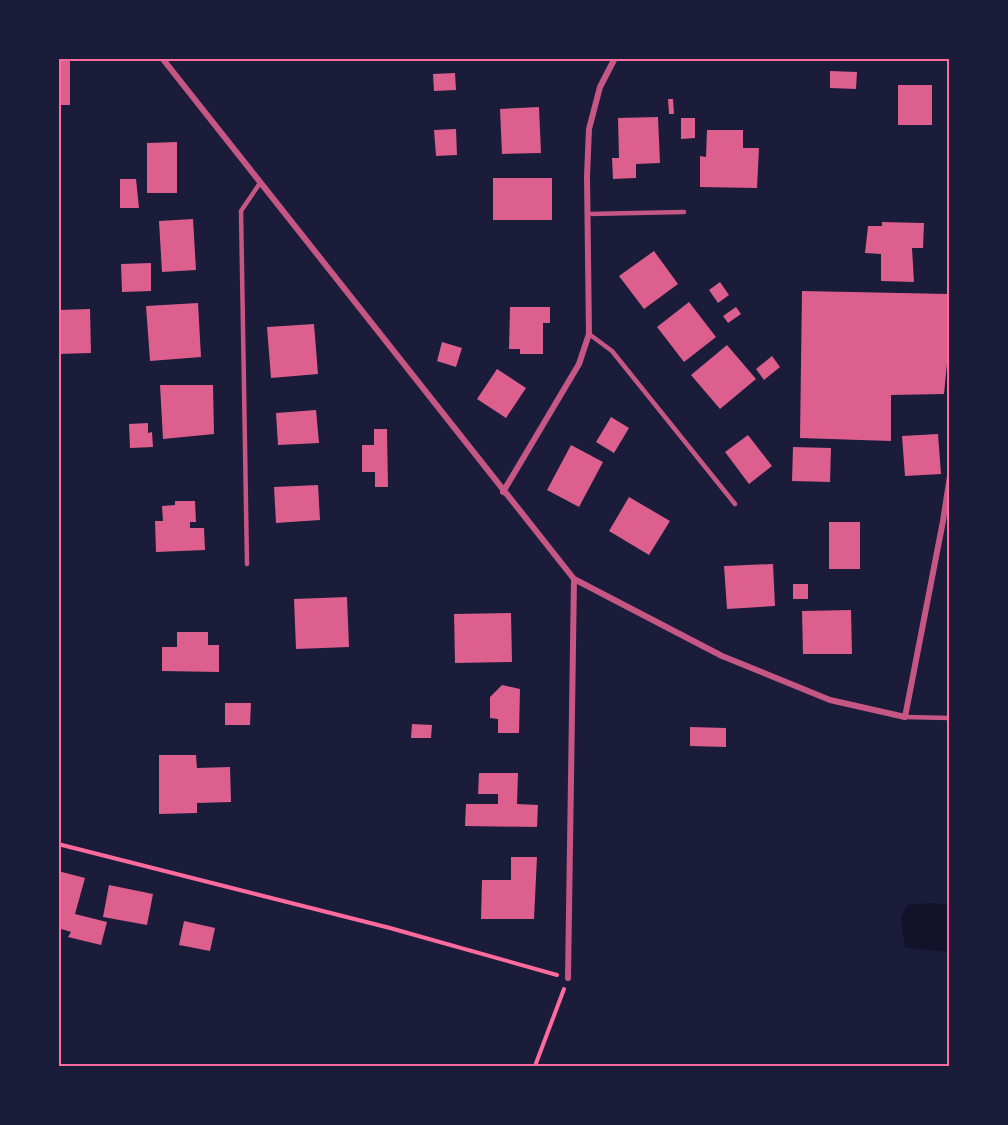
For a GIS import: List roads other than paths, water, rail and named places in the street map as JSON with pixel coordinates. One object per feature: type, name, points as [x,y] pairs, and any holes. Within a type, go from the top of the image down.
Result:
[{"type":"street","points":[[162,58],[574,579],[722,656],[830,700],[905,717],[950,476]]},
{"type":"street","points":[[503,492],[579,364],[589,334],[589,129],[600,87],[615,58]]},
{"type":"street","points":[[568,978],[574,579]]},
{"type":"lane","points":[[247,564],[241,211],[260,183]]},
{"type":"lane","points":[[588,214],[684,212]]},
{"type":"lane","points":[[589,334],[612,351],[735,504]]},
{"type":"lane","points":[[905,717],[950,718]]}]
